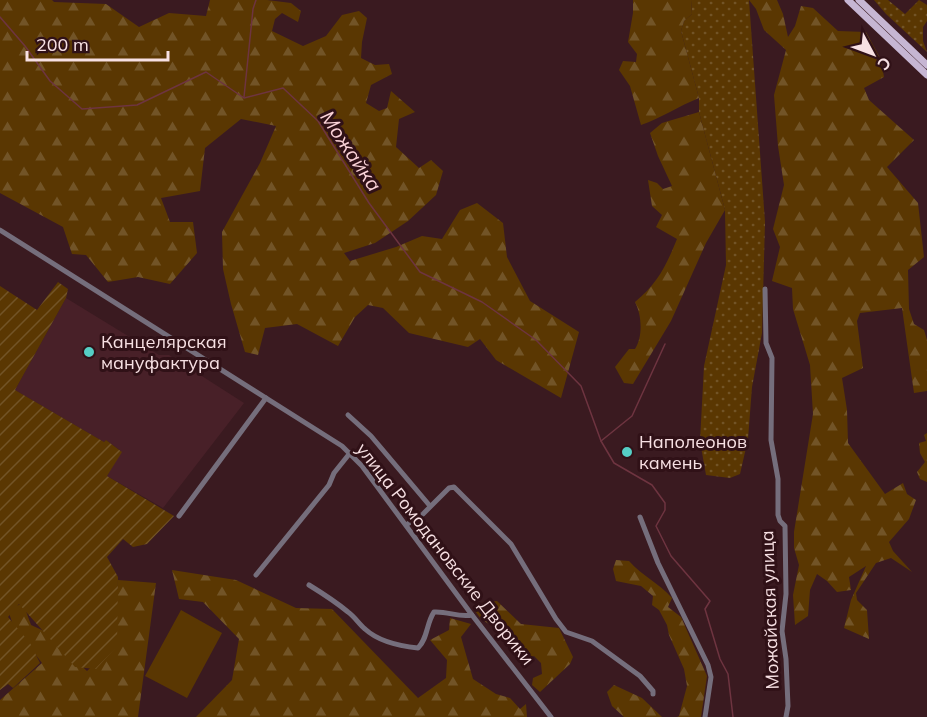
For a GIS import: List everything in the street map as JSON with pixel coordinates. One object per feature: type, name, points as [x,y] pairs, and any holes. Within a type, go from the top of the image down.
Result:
[{"type":"main road","points":[[848,0],[927,75]]},
{"type":"main road","points":[[859,0],[927,65]]},
{"type":"street","name":"улица Ромодановские Дворики","points":[[0,230],[321,431],[350,453],[551,717]]},
{"type":"street","name":"Можайская улица","points":[[765,290],[766,343],[772,358],[771,440],[778,479],[778,515],[780,522],[785,526],[786,594],[782,631],[786,659],[788,706],[786,717]]},
{"type":"street","points":[[179,516],[266,398]]},
{"type":"street","points":[[348,415],[371,436],[430,506]]},
{"type":"street","points":[[256,575],[329,485],[334,473],[350,453]]},
{"type":"street","points":[[406,525],[449,488],[454,487],[511,544],[566,632],[592,641],[640,676],[653,694]]},
{"type":"street","points":[[640,517],[658,563],[708,665],[711,677],[705,717]]},
{"type":"street","points":[[309,585],[340,604],[364,629],[390,644],[418,648],[425,642],[430,618],[434,612],[445,611],[463,617],[472,615]]},
{"type":"shaded area","points":[[66,298],[159,355],[169,355],[244,403],[163,508],[107,476],[121,451],[106,440],[104,442],[15,390]]},
{"type":"green space","points":[[0,0],[52,0],[54,2],[106,4],[139,27],[169,13],[206,16],[210,0],[267,0],[291,3],[301,11],[298,22],[282,13],[275,19],[272,31],[303,46],[326,36],[342,15],[359,11],[367,18],[361,58],[375,65],[389,64],[392,74],[371,85],[366,103],[379,111],[387,108],[391,91],[415,112],[399,119],[396,147],[419,168],[431,160],[443,171],[436,195],[408,221],[375,243],[344,253],[350,261],[396,247],[422,236],[442,239],[460,210],[477,203],[503,223],[507,257],[530,301],[579,332],[561,398],[496,360],[480,339],[468,347],[409,333],[383,308],[368,305],[355,317],[338,346],[297,324],[265,328],[258,355],[245,352],[223,269],[222,232],[260,163],[276,126],[241,119],[205,148],[200,191],[161,198],[170,222],[193,222],[197,253],[170,284],[138,277],[108,282],[86,255],[72,254],[63,227],[0,193]]},
{"type":"green space","points":[[633,0],[691,0],[692,14],[684,21],[681,31],[699,98],[641,125],[630,86],[619,70],[623,61],[636,62],[637,54],[628,42]]},
{"type":"green space","points":[[691,0],[749,0],[765,222],[762,333],[752,387],[748,439],[740,474],[730,478],[706,475],[700,441],[704,366],[726,265],[725,210],[699,112],[699,98],[681,31],[684,21],[692,14]]},
{"type":"green space","points":[[749,0],[777,0],[788,37],[795,26],[801,6],[813,8],[838,31],[866,32],[881,60],[884,77],[864,88],[869,100],[914,140],[887,167],[918,203],[924,257],[908,270],[909,309],[914,324],[924,330],[927,340],[927,391],[914,393],[902,308],[860,313],[857,321],[863,368],[842,378],[847,410],[848,443],[885,494],[903,483],[907,494],[916,500],[909,519],[889,542],[893,551],[912,572],[891,558],[876,563],[856,593],[857,600],[867,610],[869,639],[844,628],[851,600],[866,566],[849,577],[851,590],[837,592],[817,574],[810,590],[808,616],[795,625],[793,595],[799,565],[794,548],[794,532],[813,414],[810,365],[793,309],[792,288],[772,281],[780,247],[773,229],[784,185],[774,95],[786,50],[764,30],[756,9]]},
{"type":"green space","points":[[874,0],[888,0],[905,14],[919,0],[927,5],[923,41],[927,52],[886,14]]},
{"type":"green space","points":[[699,112],[725,210],[706,243],[671,321],[633,384],[624,383],[615,367],[629,349],[635,349],[638,344],[640,319],[635,302],[650,288],[660,274],[677,239],[656,227],[662,215],[652,206],[648,180],[657,183],[663,189],[672,186],[650,133],[662,123]]},
{"type":"green space","points":[[58,282],[68,289],[66,298],[15,390],[104,442],[106,440],[122,452],[107,476],[174,516],[147,544],[133,547],[123,539],[107,557],[118,577],[117,646],[96,669],[75,667],[19,604],[8,617],[30,643],[40,663],[13,688],[8,684],[0,690],[0,286],[37,310]]},
{"type":"green space","points":[[927,433],[927,482],[920,479],[917,472],[925,462],[920,453],[919,443],[926,441],[924,435]]},
{"type":"green space","points":[[616,560],[629,561],[672,598],[668,607],[681,617],[707,676],[701,717],[677,717],[687,686],[684,669],[667,625],[659,610],[652,605],[653,596],[641,586],[616,581],[613,569]]},
{"type":"green space","points":[[172,570],[236,580],[296,608],[332,609],[418,698],[446,678],[447,660],[430,640],[449,630],[450,618],[471,624],[461,637],[473,679],[496,694],[510,698],[520,709],[526,704],[527,717],[196,717],[232,680],[239,639],[203,602],[179,599]]},
{"type":"green space","points":[[118,580],[156,583],[138,717],[0,717],[0,700],[42,663],[13,625],[8,610],[23,603],[31,625],[44,631],[87,671],[112,647]]},
{"type":"green space","points":[[497,601],[521,624],[559,628],[573,657],[570,664],[540,692],[532,685],[533,678],[542,674],[541,663],[534,656],[523,661],[511,650],[506,635],[481,619],[475,611],[483,602]]},
{"type":"green space","points":[[181,610],[222,633],[187,698],[145,676]]},
{"type":"green space","points":[[614,685],[642,698],[662,717],[624,717],[612,706],[607,692]]},
{"type":"waterway","points":[[244,97],[253,9],[256,0]]},
{"type":"waterway","name":"Можайка","points":[[0,17],[25,46],[50,81],[82,109],[137,105],[206,72],[244,98],[283,88],[318,121],[369,203],[420,272],[482,302],[536,340],[581,386],[601,441]]},
{"type":"waterway","points":[[665,344],[632,416],[601,441],[614,463],[652,485],[665,503],[665,510],[656,526],[671,556],[710,601],[705,609],[720,659],[728,674],[733,717]]},
{"type":"place","name":"Канцелярская мануфактура","points":[[89,352]]},
{"type":"place","name":"Наполеонов камень","points":[[627,452]]}]
